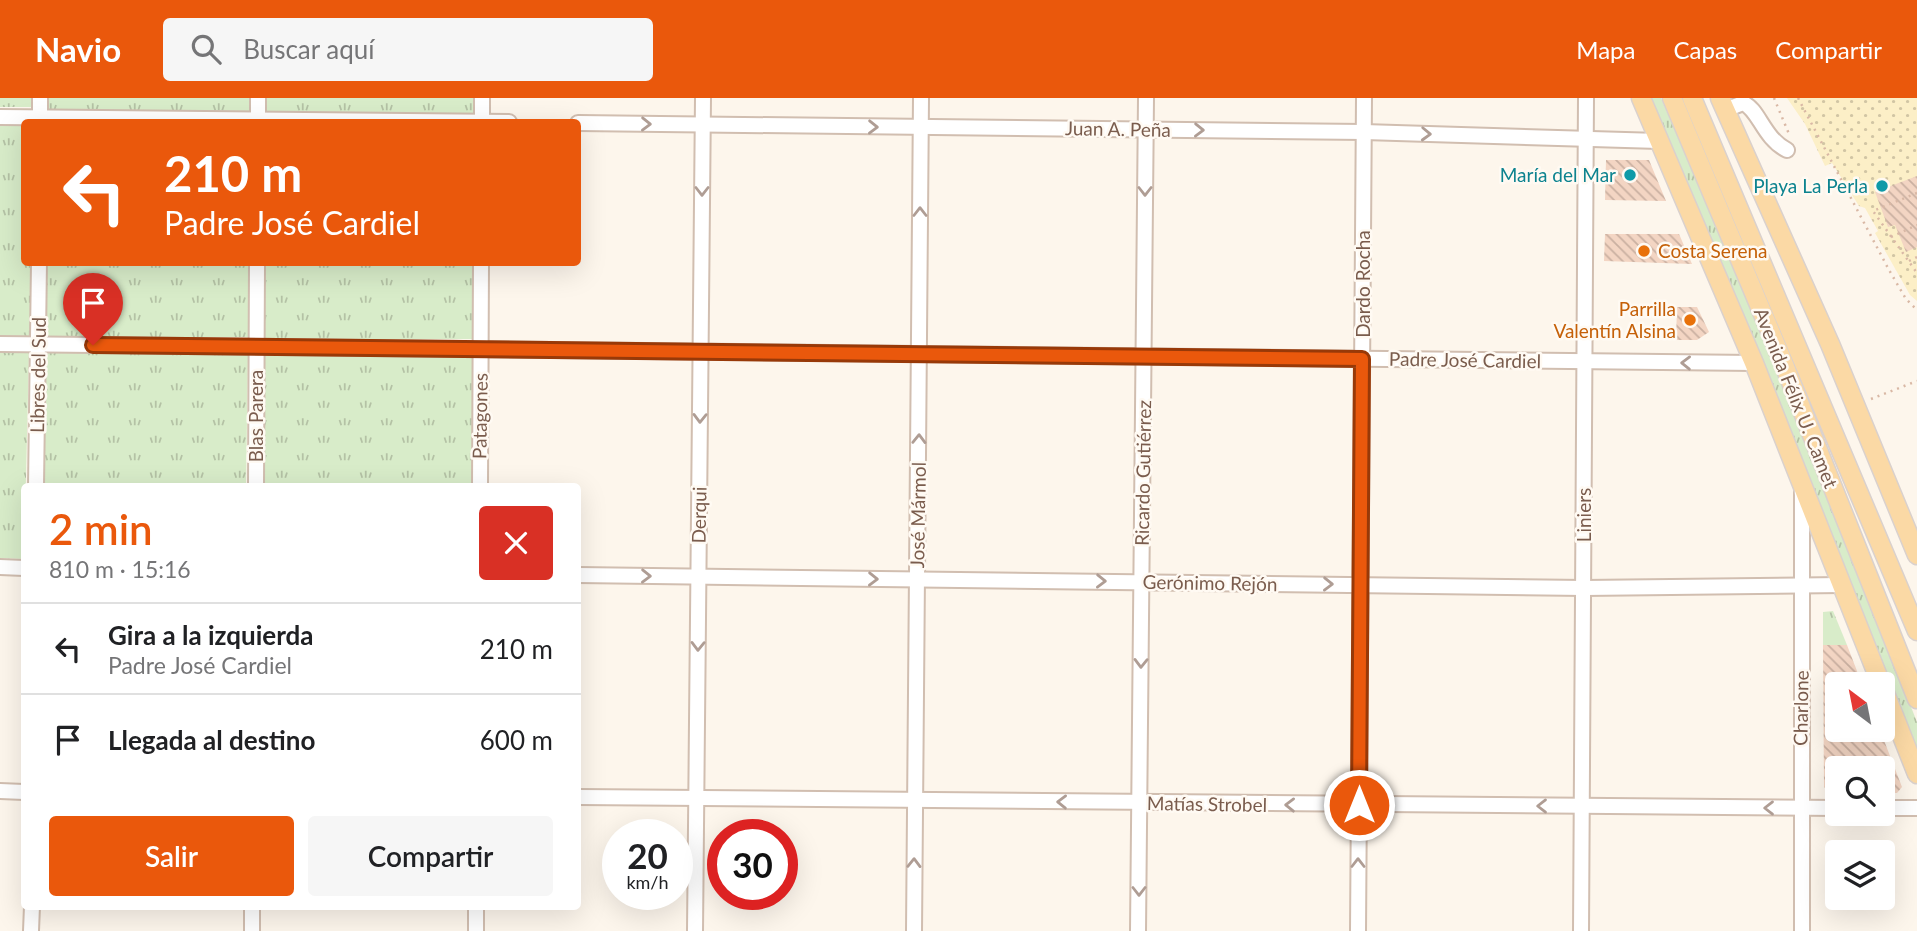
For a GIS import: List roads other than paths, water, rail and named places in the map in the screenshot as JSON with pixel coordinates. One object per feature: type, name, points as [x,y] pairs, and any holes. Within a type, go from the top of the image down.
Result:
[{"type":"main road","name":"Avenida Félix U. Camet","points":[[1641,98],[1754,363],[1876,672]]},
{"type":"main road","name":"Avenida Félix U. Camet","points":[[1672,98],[1780,356],[1917,699]]},
{"type":"main road","name":"Avenida Félix U. Camet","points":[[1692,98],[1917,631]]},
{"type":"main road","points":[[1722,104],[1830,344],[1917,555]]},
{"type":"main road","name":"Avenida Félix U. Camet","points":[[1895,719],[1917,774]]},
{"type":"street","points":[[40,98],[40,119]]},
{"type":"street","points":[[258,98],[258,119]]},
{"type":"street","points":[[482,98],[482,119]]},
{"type":"street","name":"Derqui","points":[[695,931],[703,98]]},
{"type":"street","name":"José Mármol","points":[[914,931],[921,98]]},
{"type":"street","name":"Ricardo Gutiérrez","points":[[1138,931],[1146,98]]},
{"type":"street","name":"Dardo Rocha","points":[[1358,931],[1364,98]]},
{"type":"street","name":"Liniers","points":[[1581,931],[1586,98]]},
{"type":"street","points":[[1722,104],[1748,105],[1763,130],[1776,144],[1787,150]]},
{"type":"street","points":[[0,117],[27,119]]},
{"type":"street","name":"Juan A. Peña","points":[[581,123],[1364,132],[1659,141]]},
{"type":"street","name":"Libres del Sud","points":[[36,483],[39,266]]},
{"type":"street","name":"Blas Parera","points":[[256,483],[257,266]]},
{"type":"street","name":"Patagones","points":[[480,483],[481,266]]},
{"type":"street","name":"Padre José Cardiel","points":[[0,344],[1754,363]]},
{"type":"street","name":"Charlone","points":[[1802,484],[1802,931]]},
{"type":"street","points":[[0,567],[21,568]]},
{"type":"street","name":"Gerónimo Rejón","points":[[581,575],[1584,587],[1842,585]]},
{"type":"street","points":[[0,791],[21,792]]},
{"type":"street","name":"Matías Strobel","points":[[581,797],[1825,808]]},
{"type":"street","points":[[1895,808],[1917,808]]},
{"type":"street","points":[[32,910],[32,931]]},
{"type":"street","points":[[252,910],[252,931]]},
{"type":"street","points":[[476,910],[476,931]]},
{"type":"place","name":"María del Mar","points":[[1630,175]]},
{"type":"place","name":"Playa La Perla","points":[[1882,186]]},
{"type":"place","name":"Costa Serena","points":[[1644,251]]},
{"type":"place","name":"Parrilla Valentín Alsina","points":[[1690,320]]}]
